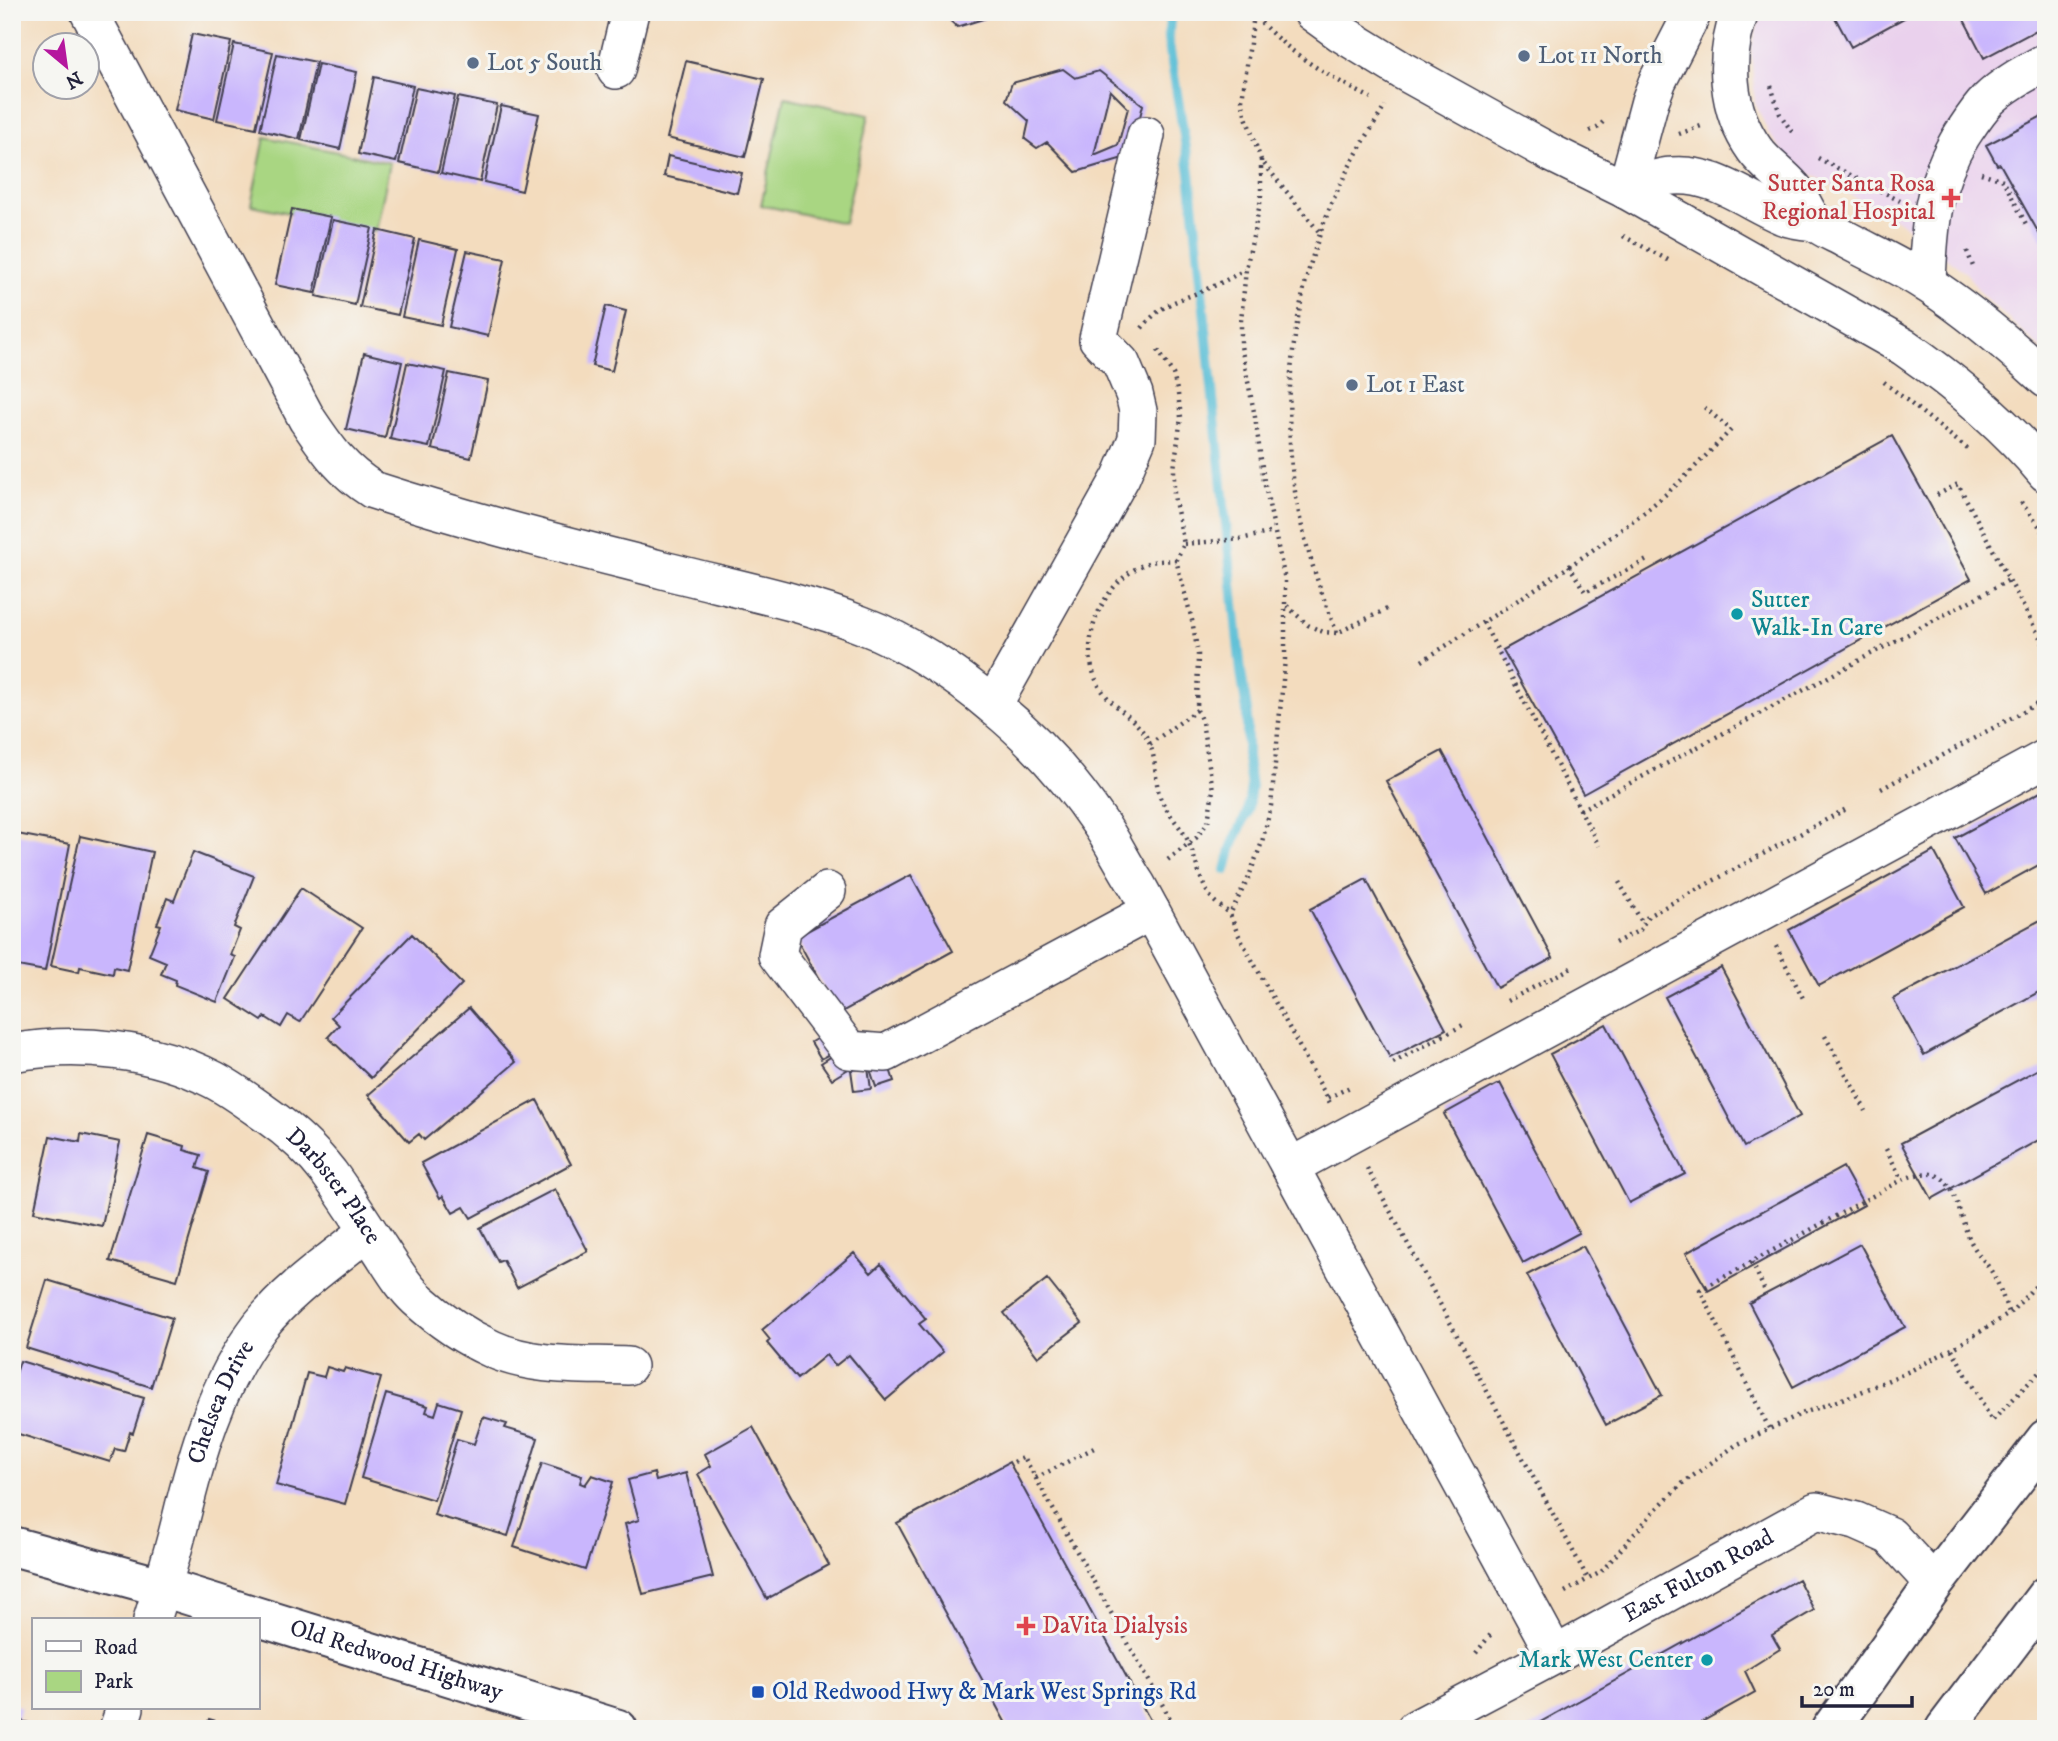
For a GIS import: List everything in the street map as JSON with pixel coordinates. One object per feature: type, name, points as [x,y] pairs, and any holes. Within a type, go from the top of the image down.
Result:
[{"type":"main road","points":[[1831,1729],[1934,1584],[2046,1439]]},
{"type":"main road","name":"Old Redwood Highway","points":[[12,1546],[157,1604],[209,1618]]},
{"type":"main road","points":[[1945,1729],[2046,1596]]},
{"type":"main road","name":"Old Redwood Highway","points":[[259,1632],[618,1729]]},
{"type":"street","points":[[89,12],[307,419],[342,468],[357,480],[373,490],[512,531],[835,615],[865,626],[925,658],[993,705],[1046,755],[1083,799],[1134,880],[1555,1655]]},
{"type":"street","points":[[616,70],[630,12]]},
{"type":"street","points":[[1312,12],[1340,33],[1403,71],[1553,154],[1626,190],[1904,347],[1938,370],[1993,417],[2046,473]]},
{"type":"street","points":[[1626,190],[1650,101],[1693,12]]},
{"type":"street","points":[[1740,12],[1734,28],[1729,72],[1737,113],[1756,151],[1793,188],[1815,222]]},
{"type":"street","points":[[1927,283],[1933,209],[1942,173],[1950,155],[1989,99],[2006,85],[2046,62]]},
{"type":"street","points":[[993,705],[1121,477],[1138,439],[1138,411],[1128,379],[1121,363],[1098,339],[1146,135]]},
{"type":"street","points":[[1626,190],[1652,179],[1674,175],[1698,178],[1734,190],[1785,217],[1815,222],[1927,283],[1990,330],[2046,379]]},
{"type":"street","points":[[1290,1167],[2046,758]]},
{"type":"street","points":[[827,891],[783,926],[777,955],[849,1050],[886,1053],[1151,911]]},
{"type":"street","name":"Darbster Place","points":[[12,1053],[57,1048],[139,1054],[177,1065],[213,1080],[247,1100],[303,1145],[328,1171],[398,1277],[416,1298],[437,1316],[493,1349],[525,1360],[628,1366]]},
{"type":"street","name":"Chelsea Drive","points":[[157,1604],[206,1427],[220,1392],[238,1359],[260,1326],[292,1291],[368,1231]]},
{"type":"street","name":"East Fulton Road","points":[[1415,1729],[1816,1511],[1856,1521],[1890,1536],[1934,1584]]},
{"type":"street","points":[[118,1729],[124,1710]]},
{"type":"path","points":[[1230,914],[1248,879],[1262,842],[1271,806],[1285,659],[1284,580],[1241,346],[1246,270],[1261,199],[1261,160],[1242,100],[1254,15]]},
{"type":"path","points":[[1769,75],[1780,114],[1796,138]]},
{"type":"path","points":[[1337,633],[1314,574],[1301,524],[1290,441],[1290,395],[1297,323],[1320,233],[1342,181],[1385,106]]},
{"type":"path","points":[[1670,137],[1701,126]]},
{"type":"path","points":[[1810,151],[1817,158],[1901,202]]},
{"type":"path","points":[[1261,160],[1320,233]]},
{"type":"path","points":[[1974,171],[2003,180],[2026,224]]},
{"type":"path","points":[[1623,236],[1671,262]]},
{"type":"path","points":[[1965,244],[1974,270]]},
{"type":"path","points":[[1142,328],[1155,312],[1168,303],[1210,288],[1246,270]]},
{"type":"path","points":[[1877,376],[1979,458]]},
{"type":"path","points":[[1422,661],[1569,565],[1653,505],[1681,481],[1731,430],[1704,407]]},
{"type":"path","points":[[1937,495],[1958,484],[2046,649]]},
{"type":"path","points":[[2014,494],[2046,534]]},
{"type":"path","points":[[1184,544],[1240,539],[1274,532]]},
{"type":"path","points":[[1177,560],[1148,563],[1118,580],[1099,611],[1091,643],[1090,661],[1094,676],[1102,691],[1124,715],[1137,724],[1150,744],[1161,798],[1189,844],[1202,882],[1214,901],[1230,914],[1237,932],[1332,1106]]},
{"type":"path","points":[[1569,565],[1585,592],[1647,560]]},
{"type":"path","points":[[1134,880],[1173,857],[1196,838],[1208,822],[1213,790],[1202,722],[1197,710],[1198,654],[1181,579]]},
{"type":"path","points":[[1580,810],[2009,580]]},
{"type":"path","points":[[1286,605],[1308,625],[1324,632],[1337,633],[1387,609]]},
{"type":"path","points":[[1483,622],[1599,846]]},
{"type":"path","points":[[1881,789],[2046,699]]},
{"type":"path","points":[[1150,744],[1197,710]]},
{"type":"path","points":[[1615,943],[1640,929],[1648,916],[1848,808]]},
{"type":"path","points":[[1619,882],[1642,922]]},
{"type":"path","points":[[1774,944],[1803,998]]},
{"type":"path","points":[[1507,1002],[1573,967]]},
{"type":"path","points":[[1393,1063],[1463,1025]]},
{"type":"path","points":[[1825,1036],[1866,1111]]},
{"type":"path","points":[[1328,1098],[1352,1086]]},
{"type":"path","points":[[1886,1149],[1902,1180]]},
{"type":"path","points":[[1366,1167],[1588,1579]]},
{"type":"path","points":[[1769,1428],[1700,1290],[1916,1173],[1930,1172],[1941,1177],[1952,1189],[1971,1242],[1993,1273],[2009,1314]]},
{"type":"path","points":[[1752,1262],[1764,1289]]},
{"type":"path","points":[[1565,1592],[1601,1572],[1656,1509],[1683,1483],[1736,1445],[1801,1414],[1878,1385],[1952,1349],[2009,1314],[2046,1275]]},
{"type":"path","points":[[1952,1349],[1992,1421],[2046,1365]]},
{"type":"path","points":[[1036,1478],[1094,1448]]},
{"type":"path","points":[[1014,1462],[1024,1457],[1176,1729]]},
{"type":"path","points":[[1338,1729],[1346,1724]]},
{"type":"shaded area","name":"Sutter Santa Rosa Regional Hospital","points":[[1762,12],[2046,12],[2046,353],[1981,294],[1967,274],[1898,220],[1812,175],[1785,155],[1768,132],[1755,102],[1751,49]]},
{"type":"green space","points":[[785,97],[869,115],[844,223],[761,205]]},
{"type":"green space","points":[[265,137],[390,163],[376,231],[251,205]]},
{"type":"building","points":[[941,12],[996,12],[996,15],[957,27]]},
{"type":"building","points":[[1832,12],[1915,12],[1851,47]]},
{"type":"building","points":[[1960,12],[2046,12],[2046,25],[1984,58]]},
{"type":"building","points":[[192,34],[231,42],[214,119],[175,110]]},
{"type":"building","points":[[234,44],[273,52],[256,128],[217,120]]},
{"type":"building","points":[[277,54],[316,62],[299,139],[260,130]]},
{"type":"building","points":[[686,61],[764,79],[745,157],[667,138]]},
{"type":"building","points":[[318,64],[357,72],[340,149],[301,140]]},
{"type":"building","points":[[1063,69],[1075,78],[1099,71],[1143,105],[1130,156],[1076,172],[1047,142],[1037,148],[1025,139],[1029,121],[1006,100],[1012,83]],"holes":[[[1110,90],[1128,108],[1118,145],[1094,155]]]},
{"type":"building","points":[[374,77],[413,86],[396,162],[358,154]]},
{"type":"building","points":[[416,88],[455,96],[438,172],[399,163]]},
{"type":"building","points":[[458,97],[497,105],[480,182],[441,173]]},
{"type":"building","points":[[501,106],[539,114],[522,191],[484,182]]},
{"type":"building","points":[[2046,114],[2046,246],[2000,164],[1997,165],[1986,145]]},
{"type":"building","points":[[668,156],[742,173],[737,193],[664,176]]},
{"type":"building","points":[[292,209],[331,217],[314,293],[275,285]]},
{"type":"building","points":[[333,220],[372,228],[355,305],[316,296]]},
{"type":"building","points":[[377,230],[415,239],[398,315],[360,307]]},
{"type":"building","points":[[419,240],[458,249],[441,325],[402,317]]},
{"type":"building","points":[[467,251],[505,259],[488,336],[449,327]]},
{"type":"building","points":[[606,306],[626,311],[612,371],[592,366]]},
{"type":"building","points":[[364,353],[402,362],[385,438],[346,429]]},
{"type":"building","points":[[407,363],[446,371],[429,447],[390,439]]},
{"type":"building","points":[[449,373],[488,381],[471,458],[432,449]]},
{"type":"building","name":"Sutter Walk-In Care","points":[[1892,436],[1971,579],[1583,794],[1503,650]]},
{"type":"building","points":[[1442,751],[1553,958],[1497,988],[1386,781]]},
{"type":"building","points":[[2046,789],[2046,861],[1986,894],[1955,838]]},
{"type":"building","points":[[12,833],[70,844],[45,971],[12,965]]},
{"type":"building","points":[[80,836],[152,852],[127,970],[114,967],[113,974],[80,967],[79,972],[51,966]]},
{"type":"building","points":[[1934,851],[1964,907],[1819,986],[1789,930]]},
{"type":"building","points":[[193,852],[254,876],[234,927],[240,930],[230,955],[235,957],[217,1002],[175,985],[176,980],[161,974],[166,962],[149,955],[161,925],[157,924],[167,898],[174,901]]},
{"type":"building","points":[[911,875],[953,951],[838,1014],[796,937]]},
{"type":"building","points":[[1366,879],[1446,1029],[1390,1058],[1310,909]]},
{"type":"building","points":[[301,888],[362,928],[300,1022],[288,1015],[281,1027],[265,1017],[262,1021],[228,999]]},
{"type":"building","points":[[2046,917],[2046,988],[1924,1055],[1893,999]]},
{"type":"building","points":[[412,934],[462,984],[371,1078],[328,1037],[339,1025],[331,1017]]},
{"type":"building","points":[[1721,967],[1800,1116],[1744,1147],[1665,997]]},
{"type":"building","points":[[469,1008],[516,1062],[424,1140],[419,1134],[409,1142],[368,1095]]},
{"type":"building","points":[[1606,1024],[1685,1174],[1629,1203],[1550,1054]]},
{"type":"building","points":[[830,1031],[840,1049],[821,1059],[811,1042]]},
{"type":"building","points":[[840,1051],[850,1068],[832,1079],[821,1063]]},
{"type":"building","points":[[887,1060],[894,1081],[876,1087],[869,1066]]},
{"type":"building","points":[[2046,1065],[2046,1136],[1932,1199],[1901,1143]]},
{"type":"building","points":[[868,1068],[871,1089],[854,1091],[851,1070]]},
{"type":"building","points":[[1500,1083],[1579,1233],[1523,1263],[1444,1114]]},
{"type":"building","points":[[537,1100],[571,1164],[471,1218],[464,1207],[453,1213],[443,1196],[440,1198],[421,1163]]},
{"type":"building","points":[[81,1134],[120,1142],[102,1226],[34,1212],[50,1136],[80,1142]]},
{"type":"building","points":[[148,1135],[185,1146],[184,1150],[201,1155],[197,1168],[209,1172],[177,1280],[110,1261]]},
{"type":"building","points":[[1843,1167],[1864,1205],[1708,1291],[1686,1253]]},
{"type":"building","points":[[555,1189],[588,1251],[517,1288],[503,1260],[498,1262],[480,1228]]},
{"type":"building","points":[[1860,1244],[1905,1327],[1793,1387],[1749,1303]]},
{"type":"building","points":[[1583,1246],[1662,1395],[1606,1425],[1527,1275]]},
{"type":"building","points":[[854,1253],[871,1273],[881,1264],[926,1319],[919,1324],[943,1352],[886,1400],[849,1355],[835,1366],[826,1355],[797,1379],[767,1343],[770,1340],[762,1330]]},
{"type":"building","points":[[1047,1279],[1082,1323],[1038,1357],[1004,1313]]},
{"type":"building","points":[[47,1280],[172,1318],[151,1387],[26,1348]]},
{"type":"building","points":[[20,1361],[144,1398],[124,1451],[115,1449],[110,1462],[12,1432],[12,1386]]},
{"type":"building","points":[[327,1367],[343,1372],[345,1368],[381,1378],[345,1504],[276,1485],[307,1373],[324,1377]]},
{"type":"building","points":[[386,1394],[428,1406],[426,1412],[435,1415],[439,1402],[461,1409],[434,1500],[361,1478]]},
{"type":"building","points":[[483,1417],[507,1424],[505,1428],[538,1438],[508,1536],[434,1515],[457,1439],[474,1444]]},
{"type":"building","points":[[753,1427],[829,1565],[767,1599],[698,1474],[711,1466],[705,1454]]},
{"type":"building","name":"DaVita Dialysis","points":[[1009,1462],[1155,1729],[1009,1729],[897,1523]]},
{"type":"building","points":[[542,1463],[582,1476],[580,1483],[585,1485],[592,1475],[613,1482],[585,1570],[514,1547]]},
{"type":"building","points":[[654,1473],[656,1481],[686,1473],[713,1577],[643,1594],[625,1524],[639,1520],[628,1480]]},
{"type":"building","name":"Mark West Center","points":[[1798,1579],[1814,1610],[1772,1635],[1780,1649],[1745,1671],[1755,1692],[1689,1729],[1528,1729]]},
{"type":"building","points":[[12,1704],[21,1707],[17,1720],[29,1723],[27,1729],[12,1729]]},
{"type":"building","points":[[209,1719],[240,1728],[240,1729],[206,1729]]},
{"type":"waterway","points":[[1171,12],[1168,39],[1190,172],[1247,711],[1247,758],[1251,787],[1247,813],[1232,846],[1226,870]]},
{"type":"place","name":"Lot 11 North","points":[[1524,56]]},
{"type":"place","name":"Lot 5 South","points":[[473,63]]},
{"type":"place","name":"Sutter Santa Rosa Regional Hospital","points":[[1951,198]]},
{"type":"place","name":"Lot 1 East","points":[[1352,385]]},
{"type":"place","name":"Sutter Walk-In Care","points":[[1737,614]]},
{"type":"place","name":"DaVita Dialysis","points":[[1026,1626]]},
{"type":"place","name":"Mark West Center","points":[[1707,1660]]},
{"type":"place","name":"Old Redwood Hwy & Mark West Springs Rd","points":[[758,1692]]}]
